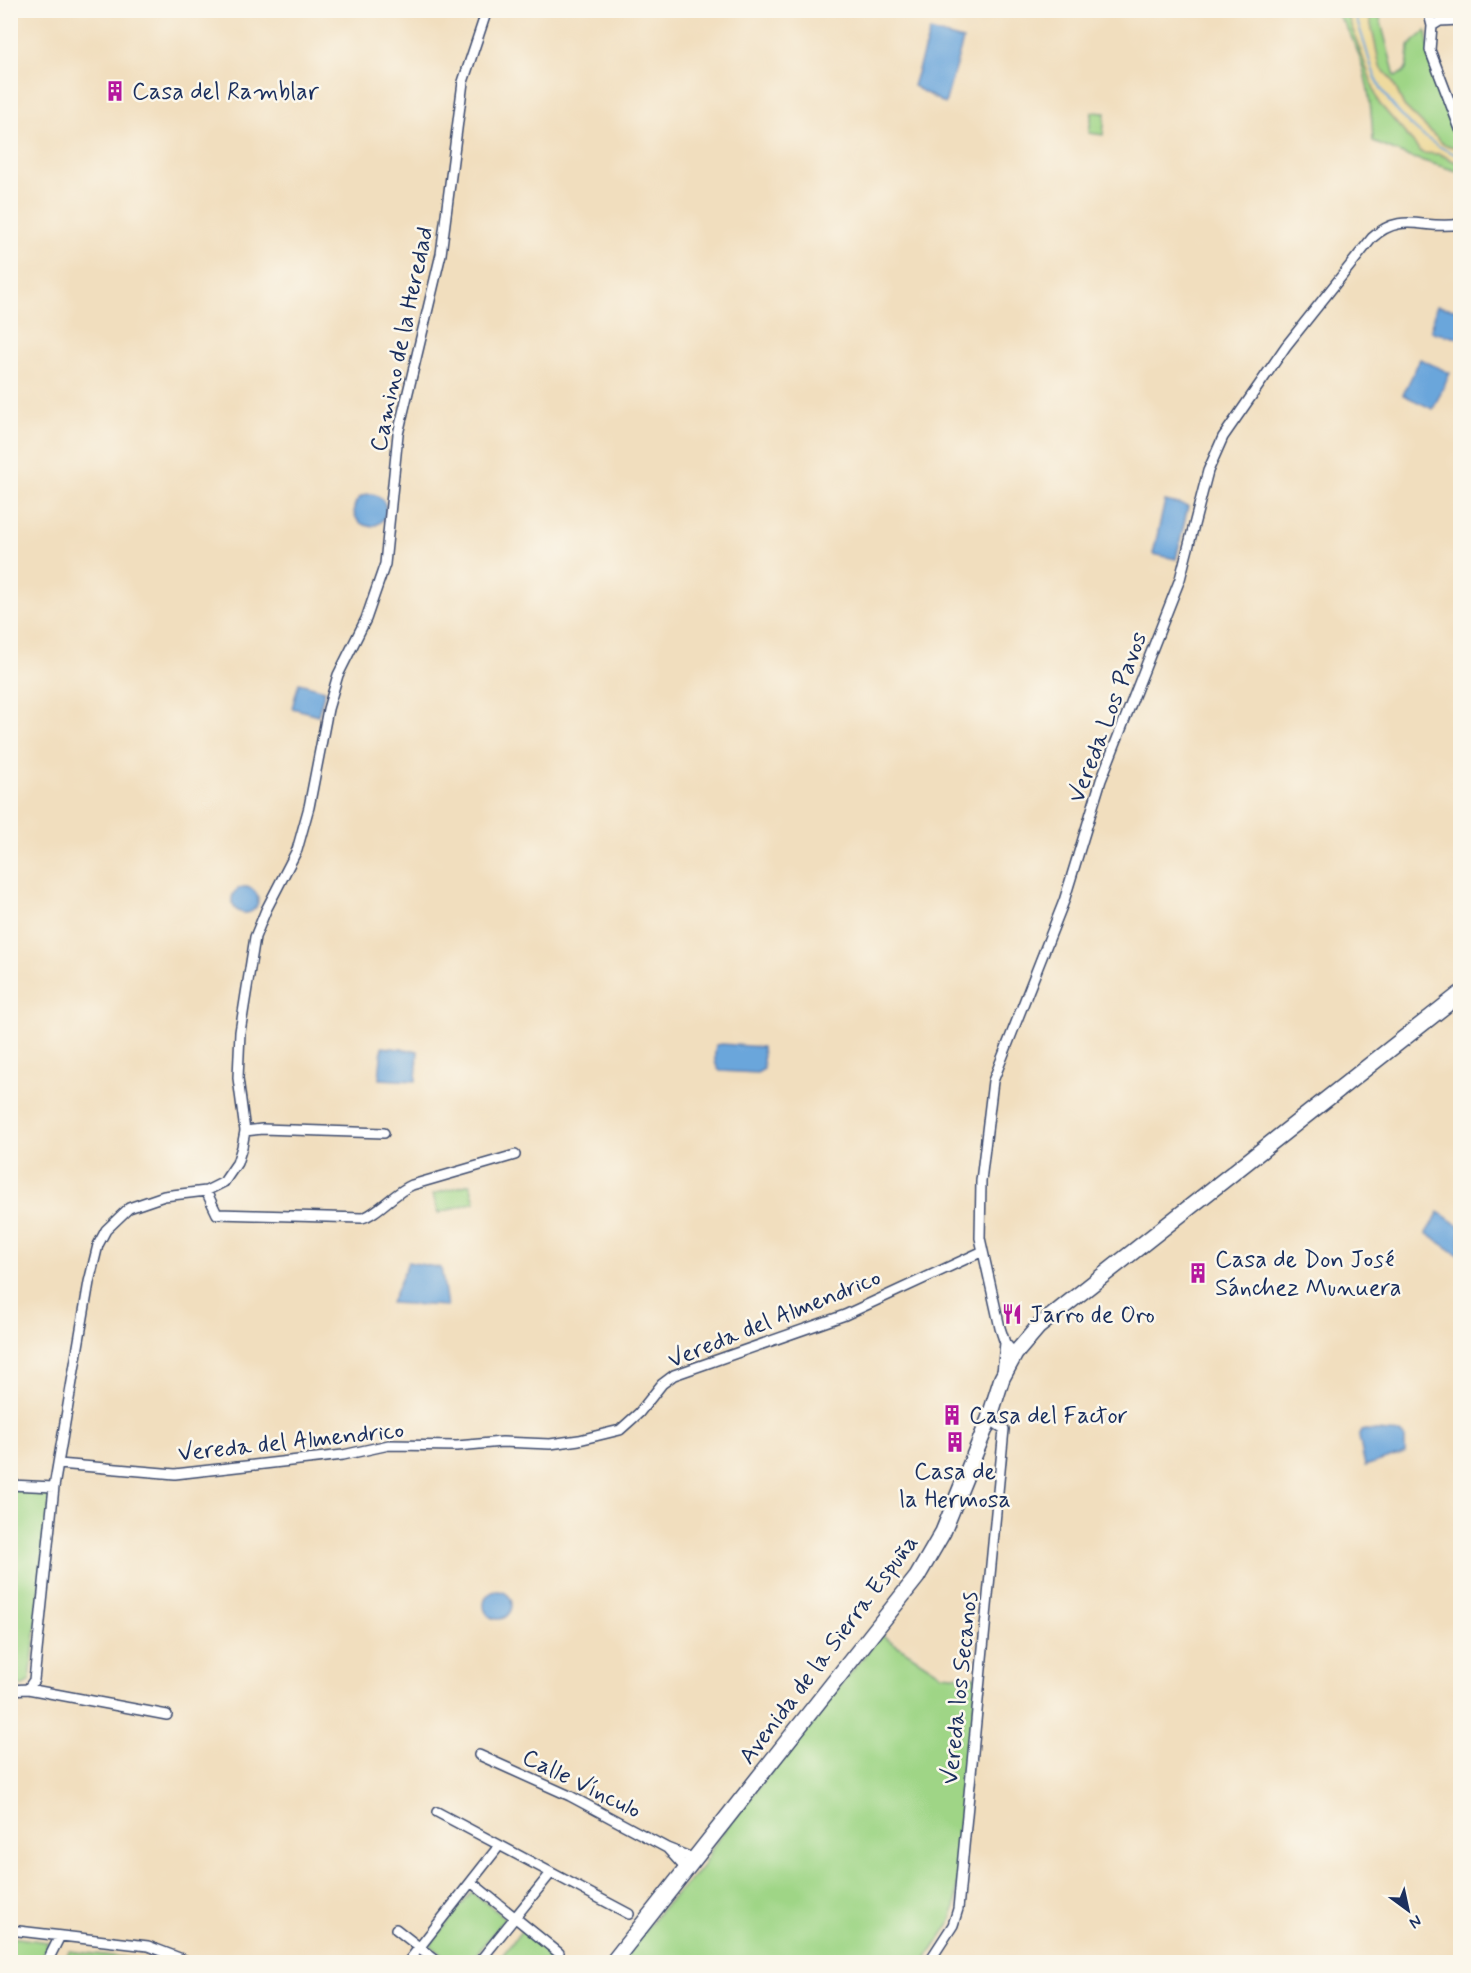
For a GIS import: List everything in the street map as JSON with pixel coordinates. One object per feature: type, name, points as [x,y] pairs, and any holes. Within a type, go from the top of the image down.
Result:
[{"type":"main road","name":"Avenida de la Sierra Espuña","points":[[691,1865],[917,1576],[943,1532],[989,1419],[1010,1348],[1023,1342],[1054,1314],[1461,994]]},
{"type":"main road","name":"Avenida de la Sierra Espuña","points":[[613,1962],[660,1905],[690,1877],[699,1864],[691,1865]]},
{"type":"street","name":"Camino de la Heredad","points":[[27,1689],[34,1680],[54,1487],[89,1282],[98,1245],[106,1230],[124,1212],[144,1202],[206,1191],[224,1182],[233,1171],[245,1131],[238,1078],[239,1053],[241,1023],[255,937],[297,850],[309,807],[328,709],[338,675],[366,619],[385,564],[398,434],[441,254],[463,82],[487,10]]},
{"type":"street","points":[[1428,10],[1432,26],[1430,50],[1461,129]]},
{"type":"street","points":[[1432,26],[1440,21],[1461,20]]},
{"type":"street","name":"Vereda Los Pavos","points":[[1010,1348],[981,1252],[981,1181],[993,1080],[1064,901],[1101,780],[1168,612],[1208,471],[1222,437],[1300,327],[1380,231],[1386,226],[1405,222],[1434,227],[1461,224]]},
{"type":"street","points":[[245,1131],[262,1129],[384,1133]]},
{"type":"street","points":[[206,1191],[212,1209],[217,1214],[362,1218],[368,1216],[397,1191],[515,1155]]},
{"type":"street","name":"Vereda del Almendrico","points":[[59,1464],[175,1474],[343,1455],[389,1445],[457,1446],[502,1442],[550,1444],[614,1433],[627,1425],[662,1384],[674,1375],[844,1315],[981,1252]]},
{"type":"street","name":"Vereda los Secanos","points":[[928,1962],[953,1924],[958,1909],[1004,1429],[989,1419]]},
{"type":"street","points":[[10,1485],[54,1487]]},
{"type":"street","points":[[10,1690],[27,1689],[167,1715]]},
{"type":"street","name":"Calle Vínculo","points":[[479,1755],[570,1796],[668,1848],[691,1865]]},
{"type":"street","points":[[438,1812],[628,1914]]},
{"type":"street","points":[[408,1962],[499,1846]]},
{"type":"street","name":"Calle Vínculo","points":[[668,1848],[691,1865]]},
{"type":"street","points":[[479,1962],[551,1873]]},
{"type":"street","points":[[471,1882],[559,1953]]},
{"type":"street","points":[[396,1929],[438,1962]]},
{"type":"street","points":[[10,1930],[148,1946],[190,1962]]},
{"type":"street","points":[[47,1962],[60,1936]]},
{"type":"green space","points":[[1334,11],[1346,11],[1379,103],[1422,152],[1440,154],[1460,164],[1460,172],[1410,157],[1373,142],[1371,108],[1359,55],[1344,24]]},
{"type":"green space","points":[[1368,11],[1378,11],[1395,76],[1406,69],[1409,46],[1426,31],[1433,74],[1460,139],[1460,149],[1443,144],[1404,106],[1392,80],[1380,67]]},
{"type":"green space","points":[[1092,112],[1105,113],[1103,135],[1089,133]]},
{"type":"green space","points":[[470,1184],[475,1202],[438,1213],[433,1194]]},
{"type":"green space","points":[[11,1489],[51,1492],[30,1680],[23,1686],[11,1687]]},
{"type":"green space","points":[[881,1635],[941,1674],[977,1677],[955,1909],[949,1925],[924,1962],[620,1962],[661,1910],[700,1870],[719,1837]]},
{"type":"green space","points":[[472,1892],[505,1918],[470,1962],[452,1962],[430,1945]]},
{"type":"green space","points":[[522,1930],[553,1955],[548,1962],[497,1962]]},
{"type":"green space","points":[[11,1937],[48,1942],[39,1962],[11,1962]]},
{"type":"green space","points":[[69,1951],[146,1960],[153,1961],[64,1962]]},
{"type":"sand","points":[[1346,11],[1368,11],[1380,67],[1392,80],[1404,106],[1443,144],[1460,149],[1460,164],[1440,154],[1422,153],[1379,103]]},
{"type":"water","points":[[930,31],[963,40],[945,104],[913,86]]},
{"type":"water","points":[[1436,306],[1460,310],[1460,338],[1431,332]]},
{"type":"water","points":[[1420,359],[1450,373],[1433,409],[1403,395]]},
{"type":"water","points":[[370,494],[381,499],[386,510],[381,521],[370,526],[359,521],[354,510],[359,499]]},
{"type":"water","points":[[1165,501],[1188,506],[1176,559],[1153,554]]},
{"type":"water","points":[[299,683],[325,690],[318,715],[292,708]]},
{"type":"water","points":[[245,887],[254,891],[258,900],[254,909],[245,913],[236,909],[232,900],[236,891]]},
{"type":"water","points":[[716,1045],[762,1047],[764,1069],[757,1073],[720,1071],[716,1063],[715,1052]]},
{"type":"water","points":[[382,1047],[418,1051],[416,1081],[379,1079]]},
{"type":"water","points":[[1439,1212],[1460,1227],[1460,1256],[1426,1233]]},
{"type":"water","points":[[408,1262],[441,1268],[447,1306],[391,1303]]},
{"type":"water","points":[[1362,1431],[1400,1433],[1405,1438],[1405,1453],[1365,1466],[1359,1437]]},
{"type":"water","points":[[498,1591],[508,1595],[512,1605],[508,1615],[498,1619],[488,1615],[484,1605],[488,1595]]},
{"type":"waterway","points":[[1352,10],[1375,76],[1390,102],[1399,114],[1422,135],[1447,151],[1460,156]]},
{"type":"place","name":"Casa del Ramblar","points":[[115,91]]},
{"type":"place","name":"Casa de Don José Sánchez Munuera","points":[[1198,1273]]},
{"type":"place","name":"Jarro de Oro","points":[[1012,1314]]},
{"type":"place","name":"Casa del Factor","points":[[952,1415]]},
{"type":"place","name":"Casa de la Hermosa","points":[[955,1442]]}]
